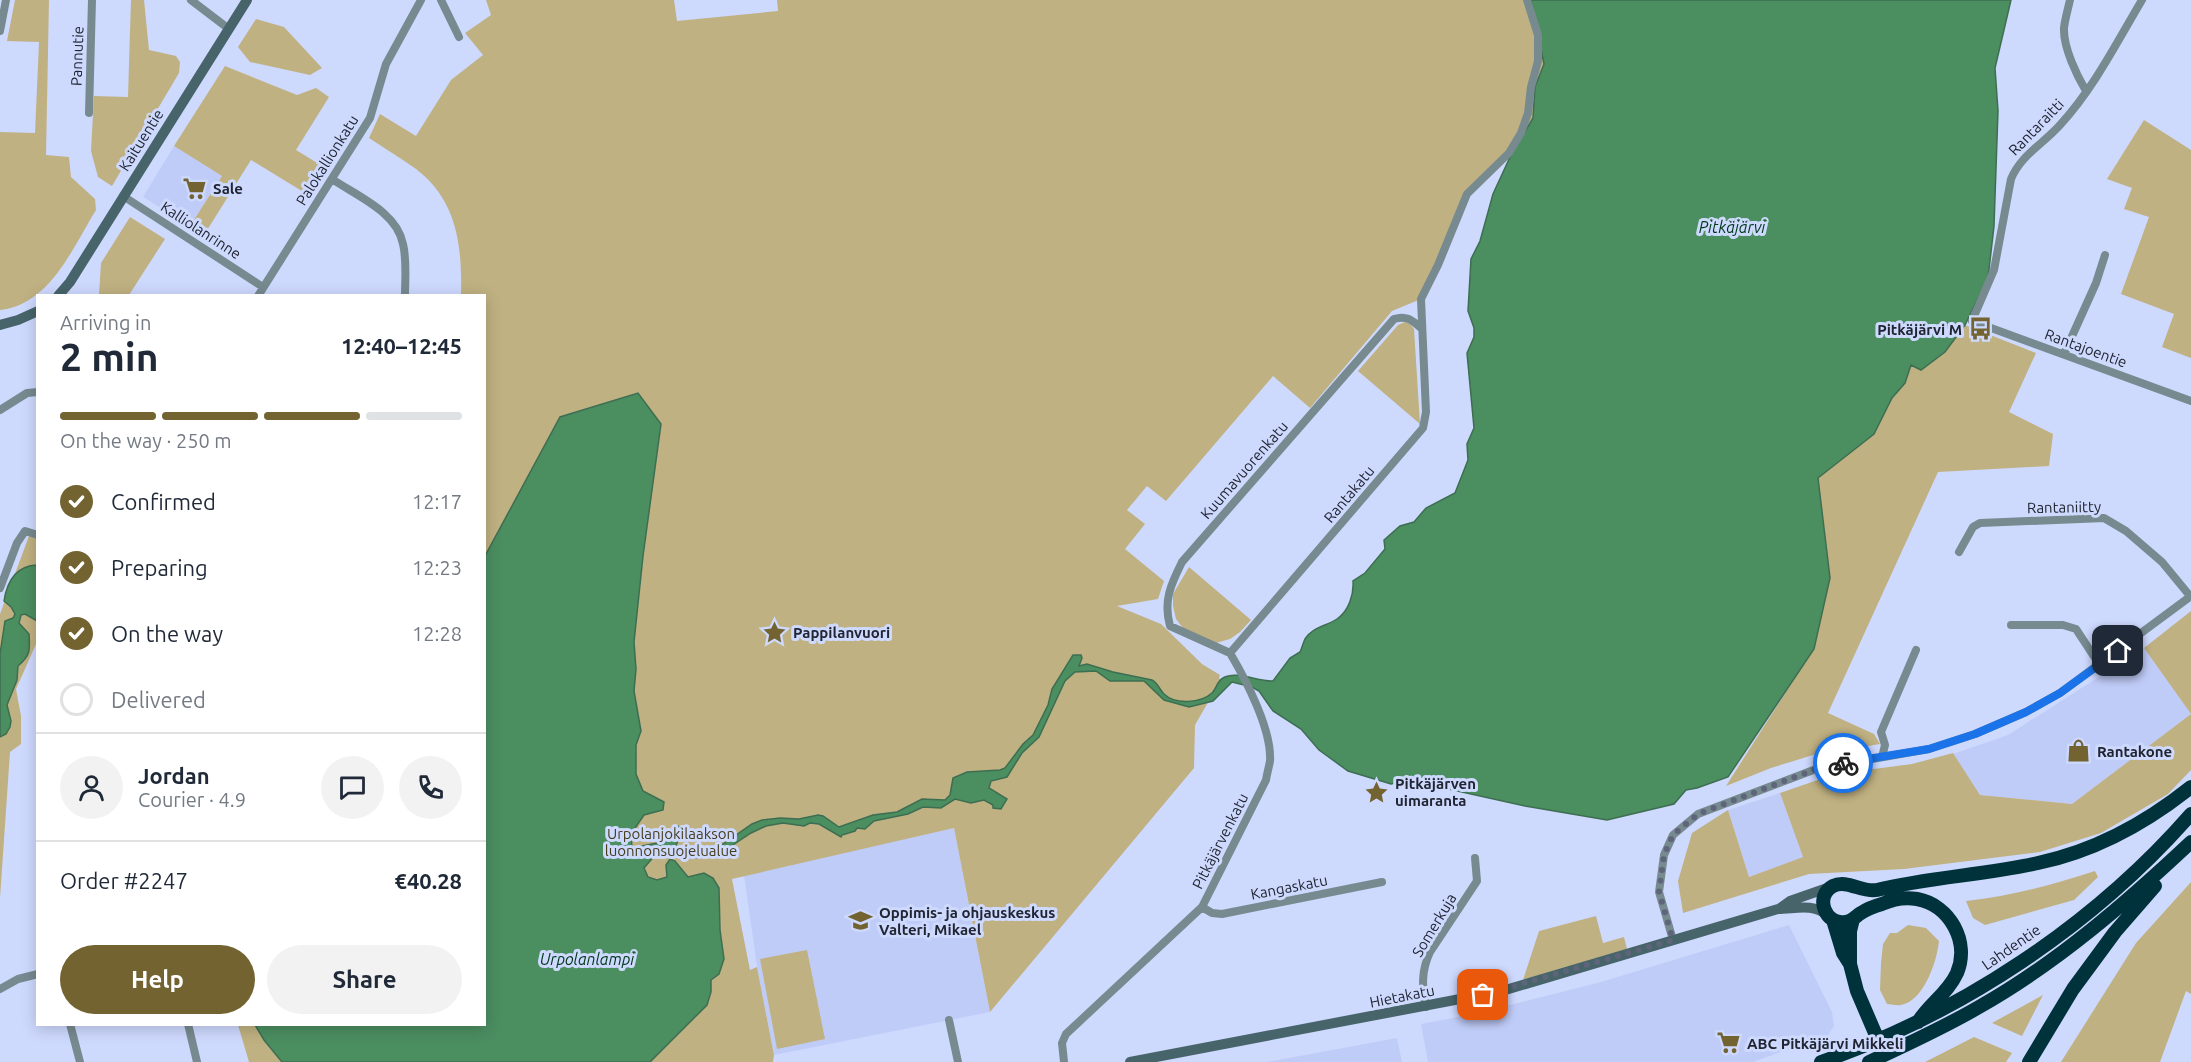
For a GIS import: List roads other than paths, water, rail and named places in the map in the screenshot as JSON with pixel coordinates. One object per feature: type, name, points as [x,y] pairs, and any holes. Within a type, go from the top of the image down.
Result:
[{"type":"highway","points":[[1888,1062],[1868,1020],[1850,964],[1823,907],[1823,899],[1827,891],[1833,886],[1848,885],[1864,891],[1872,891],[1924,880],[2014,868],[2067,856],[2143,822],[2191,787]]},
{"type":"highway","name":"Lahdentie","points":[[1821,1062],[1855,1050],[1918,1022],[1989,982],[2083,916],[2136,871],[2191,814]]},
{"type":"highway","points":[[1869,1062],[1916,1041],[1981,1007],[2030,975],[2138,892],[2191,842]]},
{"type":"highway","points":[[2029,1062],[2080,979],[2115,932],[2191,842]]},
{"type":"highway","points":[[1848,885],[1859,894],[1861,908],[1850,931],[1850,964]]},
{"type":"highway","points":[[1830,918],[1847,922],[1895,899],[1918,899],[1945,914],[1957,931],[1961,952],[1957,972],[1946,989],[1926,1008],[1918,1022]]},
{"type":"street","points":[[0,31],[6,0]]},
{"type":"street","name":"Pannutie","points":[[89,113],[92,0]]},
{"type":"street","points":[[191,0],[229,29]]},
{"type":"street","name":"Kaituentie","points":[[63,294],[247,0]]},
{"type":"street","name":"Palokallionkatu","points":[[259,294],[370,118],[386,64],[421,0]]},
{"type":"street","points":[[441,0],[459,37]]},
{"type":"street","name":"Rantakatu","points":[[1230,653],[1423,428],[1426,412],[1421,299],[1438,265],[1467,194],[1509,153],[1521,133],[1528,113],[1531,87],[1538,61],[1538,35],[1527,0]]},
{"type":"street","points":[[2070,0],[2064,30],[2077,77],[2086,91]]},
{"type":"street","name":"Rantaraitti","points":[[1972,321],[1994,270],[2011,179],[2015,169],[2060,125],[2086,91],[2142,0]]},
{"type":"street","points":[[332,179],[390,218],[401,233],[404,246],[405,294]]},
{"type":"street","name":"Kalliolanrinne","points":[[123,196],[263,287]]},
{"type":"street","points":[[2064,354],[2096,283],[2105,255]]},
{"type":"street","points":[[0,325],[36,312]]},
{"type":"street","name":"Kuumavuorenkatu","points":[[1230,653],[1170,626],[1166,613],[1167,597],[1182,562],[1394,319],[1404,317],[1411,319],[1421,328]]},
{"type":"street","name":"Rantajoentie","points":[[1972,321],[2191,401]]},
{"type":"street","points":[[0,410],[27,393],[36,392]]},
{"type":"street","name":"Rantaniitty","points":[[1959,552],[1973,527],[1980,523],[2104,518],[2126,531],[2162,562],[2191,596]]},
{"type":"street","points":[[0,588],[14,552],[26,531],[36,534]]},
{"type":"street","points":[[1673,940],[1659,892],[1664,855],[1673,835],[1698,814],[1805,773],[1838,764],[1929,749],[1975,734],[2026,712],[2052,698],[2191,596]]},
{"type":"street","points":[[2011,625],[2070,626],[2076,629],[2099,664]]},
{"type":"street","points":[[1882,757],[1885,745],[1881,732],[1916,650]]},
{"type":"street","name":"Pitkäjärvenkatu","points":[[1064,1062],[1062,1043],[1066,1034],[1202,907],[1266,780],[1270,760],[1267,737],[1250,690],[1230,653]]},
{"type":"street","name":"Somerkuja","points":[[1426,1007],[1422,983],[1425,963],[1477,881],[1475,858]]},
{"type":"street","name":"Kangaskatu","points":[[1202,907],[1212,914],[1222,914],[1382,882]]},
{"type":"street","name":"Hietakatu","points":[[1778,909],[1790,901],[1833,886]]},
{"type":"street","name":"Hietakatu","points":[[1130,1062],[1166,1059],[1502,991],[1778,909],[1812,907],[1819,909],[1830,918]]},
{"type":"street","points":[[0,989],[18,979],[36,974]]},
{"type":"street","points":[[949,1020],[958,1062]]},
{"type":"street","points":[[71,1026],[80,1062]]},
{"type":"street","points":[[188,1026],[197,1062]]},
{"type":"water","name":"Pitkäjärvi","points":[[1531,0],[2011,0],[1995,68],[1998,111],[1994,226],[1988,278],[1965,325],[1945,352],[1921,370],[1911,365],[1905,383],[1892,398],[1874,434],[1818,478],[1830,578],[1814,649],[1728,777],[1686,790],[1674,804],[1607,820],[1525,806],[1408,780],[1391,784],[1348,771],[1319,750],[1301,729],[1273,711],[1259,691],[1252,687],[1232,682],[1213,701],[1189,707],[1164,700],[1144,681],[1110,681],[1096,671],[1075,672],[1065,681],[1039,737],[1022,753],[1007,777],[991,781],[989,788],[1007,799],[1001,809],[993,808],[993,805],[984,800],[971,803],[955,799],[941,808],[923,807],[908,814],[874,821],[865,829],[857,828],[841,837],[819,824],[810,823],[804,826],[783,823],[766,826],[751,833],[723,854],[695,858],[669,853],[656,854],[644,868],[648,877],[657,880],[667,877],[666,865],[670,859],[675,861],[688,877],[704,873],[713,878],[719,888],[720,930],[724,959],[719,974],[711,980],[711,992],[707,1005],[650,1062],[282,1062],[264,1040],[256,1026],[486,1026],[486,554],[560,417],[638,393],[661,424],[634,642],[636,669],[634,691],[641,731],[636,745],[636,774],[643,791],[664,802],[663,810],[644,815],[631,834],[632,848],[662,842],[678,826],[684,831],[676,845],[678,847],[720,846],[752,824],[762,820],[799,819],[818,815],[839,827],[873,815],[897,812],[922,799],[945,800],[950,795],[953,778],[967,772],[1005,768],[1023,744],[1033,735],[1048,705],[1052,689],[1073,655],[1081,655],[1079,666],[1087,664],[1152,680],[1169,698],[1181,701],[1195,701],[1207,696],[1214,691],[1221,679],[1229,676],[1273,681],[1290,658],[1300,652],[1308,635],[1345,612],[1352,597],[1353,581],[1365,573],[1385,549],[1384,540],[1400,526],[1414,522],[1426,508],[1455,493],[1468,460],[1467,444],[1474,428],[1467,353],[1474,337],[1474,328],[1468,311],[1471,259],[1480,241],[1493,194],[1510,157],[1533,118],[1535,87],[1544,64]]},
{"type":"water","points":[[36,565],[36,620],[25,614],[21,615],[19,623],[29,634],[29,648],[25,659],[18,666],[17,680],[7,705],[11,721],[10,727],[6,734],[0,737],[0,654],[5,621],[13,618],[15,614],[4,601],[5,594],[14,576],[23,568]]},
{"type":"place","name":"Sale","points":[[195,188]]},
{"type":"place","name":"Pitkäjärvi M","points":[[1980,329]]},
{"type":"place","name":"Pappilanvuori","points":[[775,632]]},
{"type":"place","name":"Rantakone","points":[[2079,751]]},
{"type":"place","name":"Pitkäjärven uimaranta","points":[[1377,792]]},
{"type":"place","name":"Oppimis- ja ohjauskeskus Valteri, Mikael","points":[[861,921]]},
{"type":"place","name":"ABC Pitkäjärvi Mikkeli","points":[[1729,1043]]},
{"type":"park label","name":"Urpolanjokilaakson luonnonsuojelualue","points":[[671,842]]},
{"type":"water label","name":"Urpolanlampi","points":[[587,959]]}]
